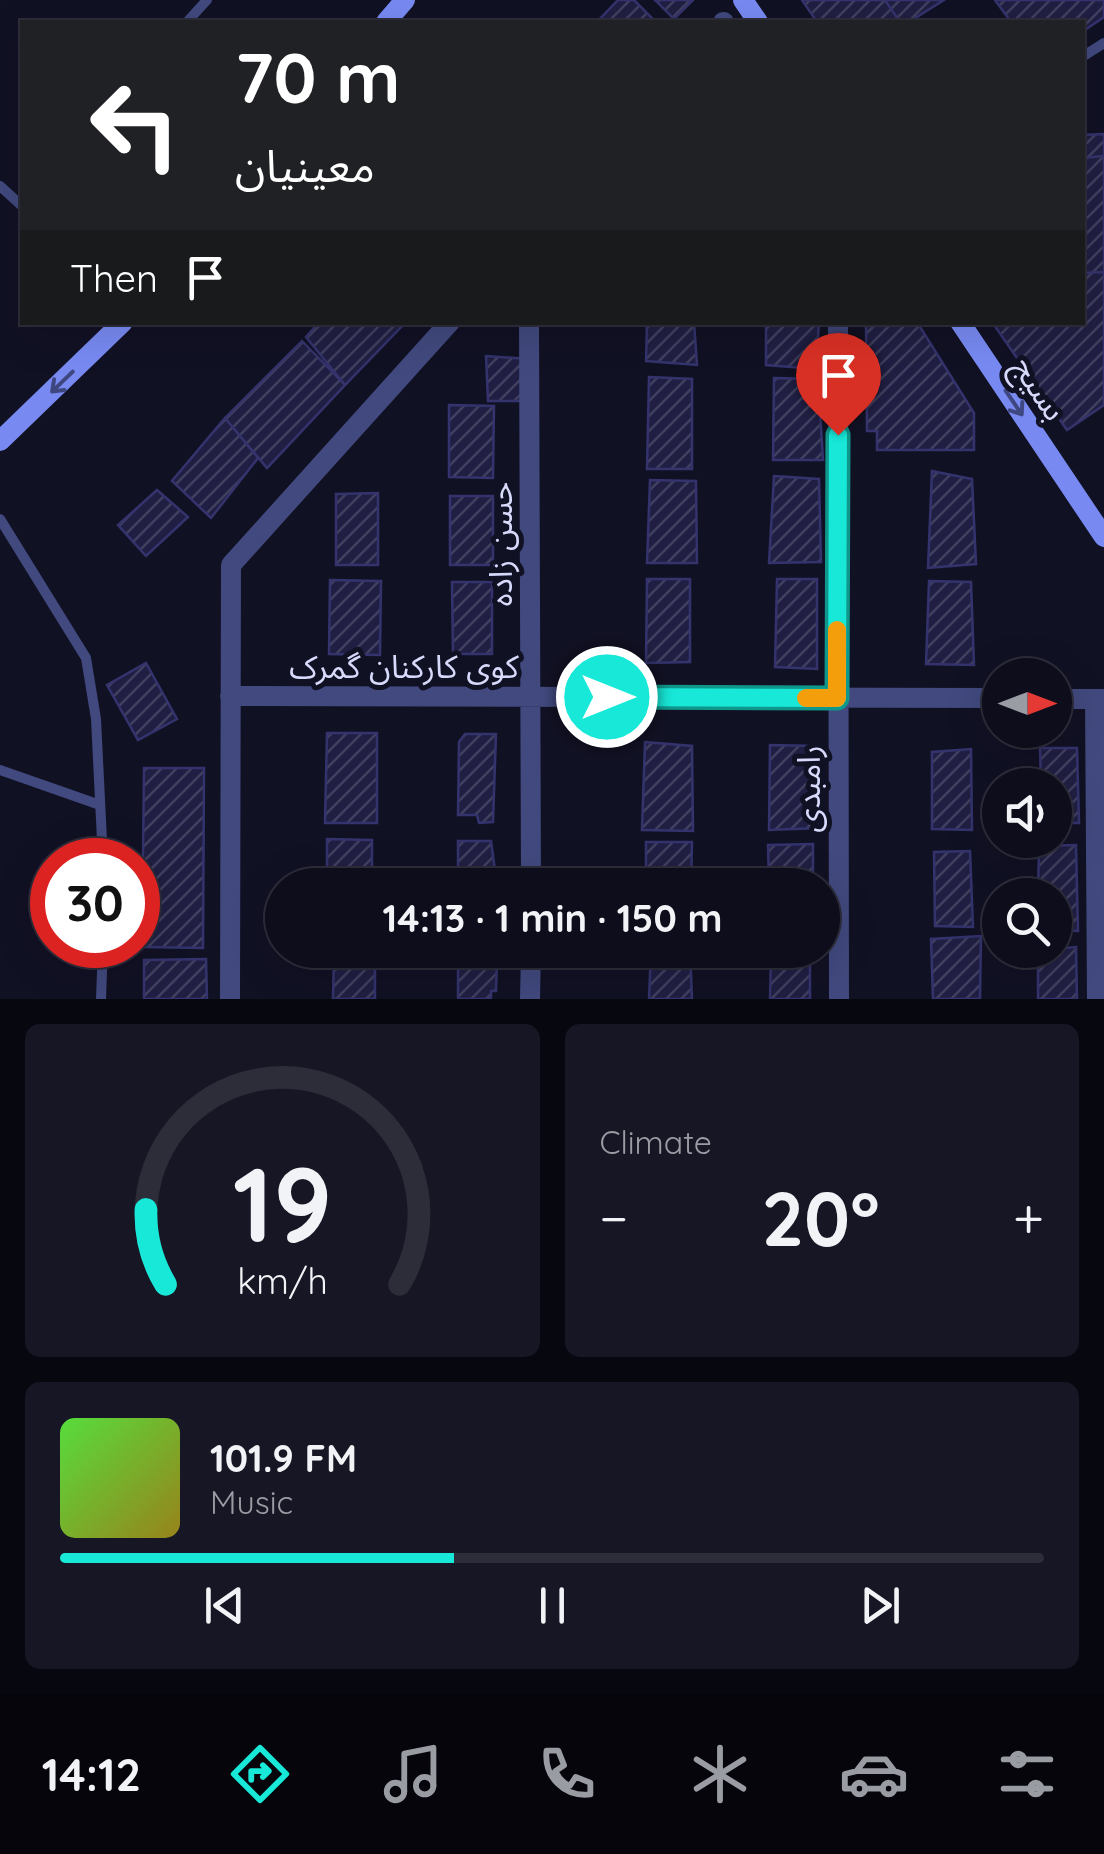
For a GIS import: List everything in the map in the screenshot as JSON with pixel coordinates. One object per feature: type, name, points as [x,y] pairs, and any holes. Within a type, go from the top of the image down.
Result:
[{"type":"main road","points":[[388,20],[405,0]]},
{"type":"main road","points":[[0,441],[120,325]]},
{"type":"main road","name":"بسیج","points":[[962,325],[1104,537]]},
{"type":"street","points":[[230,999],[230,565],[447,325]]},
{"type":"street","name":"حسن زاده","points":[[529,325],[530,868]]},
{"type":"street","name":"رامبدی","points":[[838,325],[839,999]]},
{"type":"street","name":"کوی کارکنان گمرک","points":[[230,696],[982,698]]},
{"type":"street","points":[[1072,698],[1100,699],[1096,999]]},
{"type":"street","points":[[530,968],[530,999]]},
{"type":"lane","points":[[188,20],[206,0]]},
{"type":"lane","points":[[0,186],[20,204]]},
{"type":"lane","points":[[0,519],[86,658],[96,719],[102,838]]},
{"type":"lane","points":[[0,770],[100,804]]},
{"type":"lane","points":[[101,999],[102,968]]},
{"type":"building","points":[[618,0],[634,0],[654,20],[599,20]]},
{"type":"building","points":[[655,0],[693,0],[674,19]]},
{"type":"building","points":[[802,0],[885,0],[899,20],[816,20]]},
{"type":"building","points":[[885,0],[944,0],[912,20],[899,20]]},
{"type":"building","points":[[995,0],[1104,0],[1104,17],[1085,30],[1085,20],[1010,20]]},
{"type":"building","points":[[1104,134],[1104,156],[1085,158],[1085,135]]},
{"type":"building","points":[[1104,156],[1104,272],[1085,273],[1085,158]]},
{"type":"building","points":[[1104,272],[1104,405],[1067,430],[994,325],[1085,325],[1085,273]]},
{"type":"building","points":[[316,325],[403,325],[345,385],[306,337]]},
{"type":"building","points":[[647,325],[694,325],[697,365],[646,361]]},
{"type":"building","points":[[766,325],[819,325],[816,369],[766,365]]},
{"type":"building","points":[[866,325],[919,325],[974,413],[974,450],[877,450],[877,431],[867,431]]},
{"type":"building","points":[[302,341],[345,385],[267,468],[225,418]]},
{"type":"building","points":[[486,356],[529,359],[529,401],[488,401]]},
{"type":"building","points":[[649,377],[692,379],[692,469],[647,469]]},
{"type":"building","points":[[774,378],[818,379],[823,460],[773,460]]},
{"type":"building","points":[[449,405],[494,406],[493,478],[449,477]]},
{"type":"building","points":[[225,418],[258,458],[211,518],[172,481]]},
{"type":"building","points":[[932,471],[972,479],[976,564],[928,568]]},
{"type":"building","points":[[774,476],[819,479],[821,562],[769,563]]},
{"type":"building","points":[[650,480],[696,481],[697,563],[647,563]]},
{"type":"building","points":[[157,490],[188,517],[146,556],[118,525]]},
{"type":"building","points":[[378,493],[378,565],[336,565],[336,494]]},
{"type":"building","points":[[450,496],[493,496],[493,565],[450,565]]},
{"type":"building","points":[[647,579],[690,579],[690,662],[646,663]]},
{"type":"building","points":[[777,579],[817,579],[817,669],[775,667]]},
{"type":"building","points":[[330,580],[381,581],[380,655],[329,654]]},
{"type":"building","points":[[929,581],[971,582],[974,665],[926,664]]},
{"type":"building","points":[[452,582],[492,582],[492,654],[453,654]]},
{"type":"building","points":[[146,663],[177,719],[138,740],[107,685]]},
{"type":"building","points":[[327,733],[377,733],[377,823],[325,823]]},
{"type":"building","points":[[465,734],[496,734],[493,822],[479,823],[477,815],[458,815],[459,742]]},
{"type":"building","points":[[645,742],[692,746],[693,831],[642,830]]},
{"type":"building","points":[[770,745],[816,746],[818,828],[769,830]]},
{"type":"building","points":[[1040,748],[1077,748],[1079,823],[1072,823],[1072,768],[1041,768]]},
{"type":"building","points":[[971,749],[972,830],[932,829],[932,752]]},
{"type":"building","points":[[144,768],[204,768],[203,948],[160,947],[160,838],[143,838]]},
{"type":"building","points":[[327,839],[372,840],[372,868],[327,868]]},
{"type":"building","points":[[458,841],[491,841],[495,868],[458,868]]},
{"type":"building","points":[[646,842],[692,842],[691,868],[646,868]]},
{"type":"building","points":[[813,844],[813,868],[769,868],[768,845]]},
{"type":"building","points":[[1072,845],[1076,845],[1078,931],[1072,931],[1072,878],[1038,878],[1039,858],[1072,858]]},
{"type":"building","points":[[970,851],[973,927],[935,926],[934,852]]},
{"type":"building","points":[[981,936],[980,999],[933,999],[931,939]]},
{"type":"building","points":[[1072,947],[1076,947],[1077,999],[1038,999],[1038,968],[1072,968]]},
{"type":"building","points":[[206,959],[207,999],[144,999],[144,968],[160,968],[160,960]]},
{"type":"building","points":[[334,968],[375,968],[375,999],[333,999]]},
{"type":"building","points":[[458,968],[497,968],[496,991],[491,991],[491,999],[458,999]]},
{"type":"building","points":[[650,968],[691,968],[692,999],[649,999]]},
{"type":"building","points":[[771,968],[810,968],[810,999],[770,999]]},
{"type":"slow traffic","points":[[806,698],[837,698],[837,630]]},
{"type":"route","points":[[607,697],[837,698],[838,435]]}]
